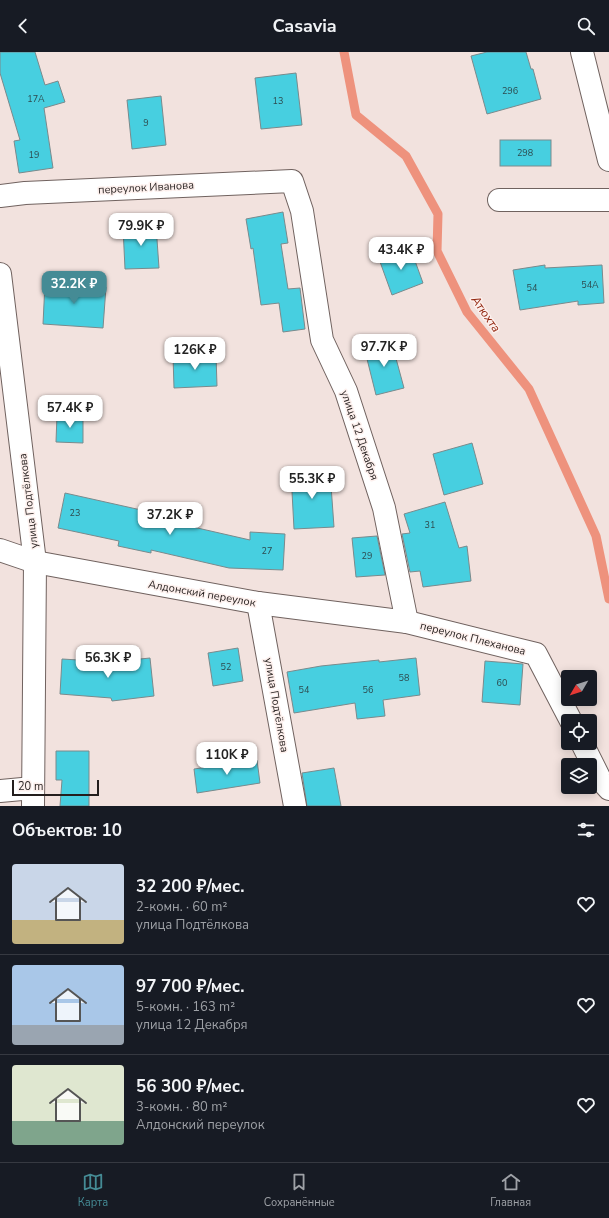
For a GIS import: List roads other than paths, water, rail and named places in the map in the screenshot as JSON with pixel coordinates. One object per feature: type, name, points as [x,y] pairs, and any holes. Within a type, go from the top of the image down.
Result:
[{"type":"street","points":[[582,52],[609,160]]},
{"type":"street","name":"переулок Иванова","points":[[0,196],[24,193],[292,181]]},
{"type":"street","name":"улица 12 Декабря","points":[[292,181],[302,211],[322,340],[346,391],[384,508],[407,622]]},
{"type":"street","points":[[499,200],[609,200]]},
{"type":"street","name":"улица Подтёлкова","points":[[0,274],[35,562],[33,797]]},
{"type":"street","name":"Алдонский переулок","points":[[0,550],[35,562],[258,603],[407,622]]},
{"type":"street","name":"улица Подтёлкова","points":[[258,603],[295,806]]},
{"type":"street","name":"переулок Плеханова","points":[[407,622],[536,654],[567,714]]},
{"type":"street","points":[[586,750],[600,779],[609,789]]},
{"type":"street","points":[[0,791],[33,797]]},
{"type":"waterway","name":"Атюхта","points":[[344,52],[356,115],[406,156],[438,214],[437,251],[467,312],[529,389],[596,536],[609,599]]}]
